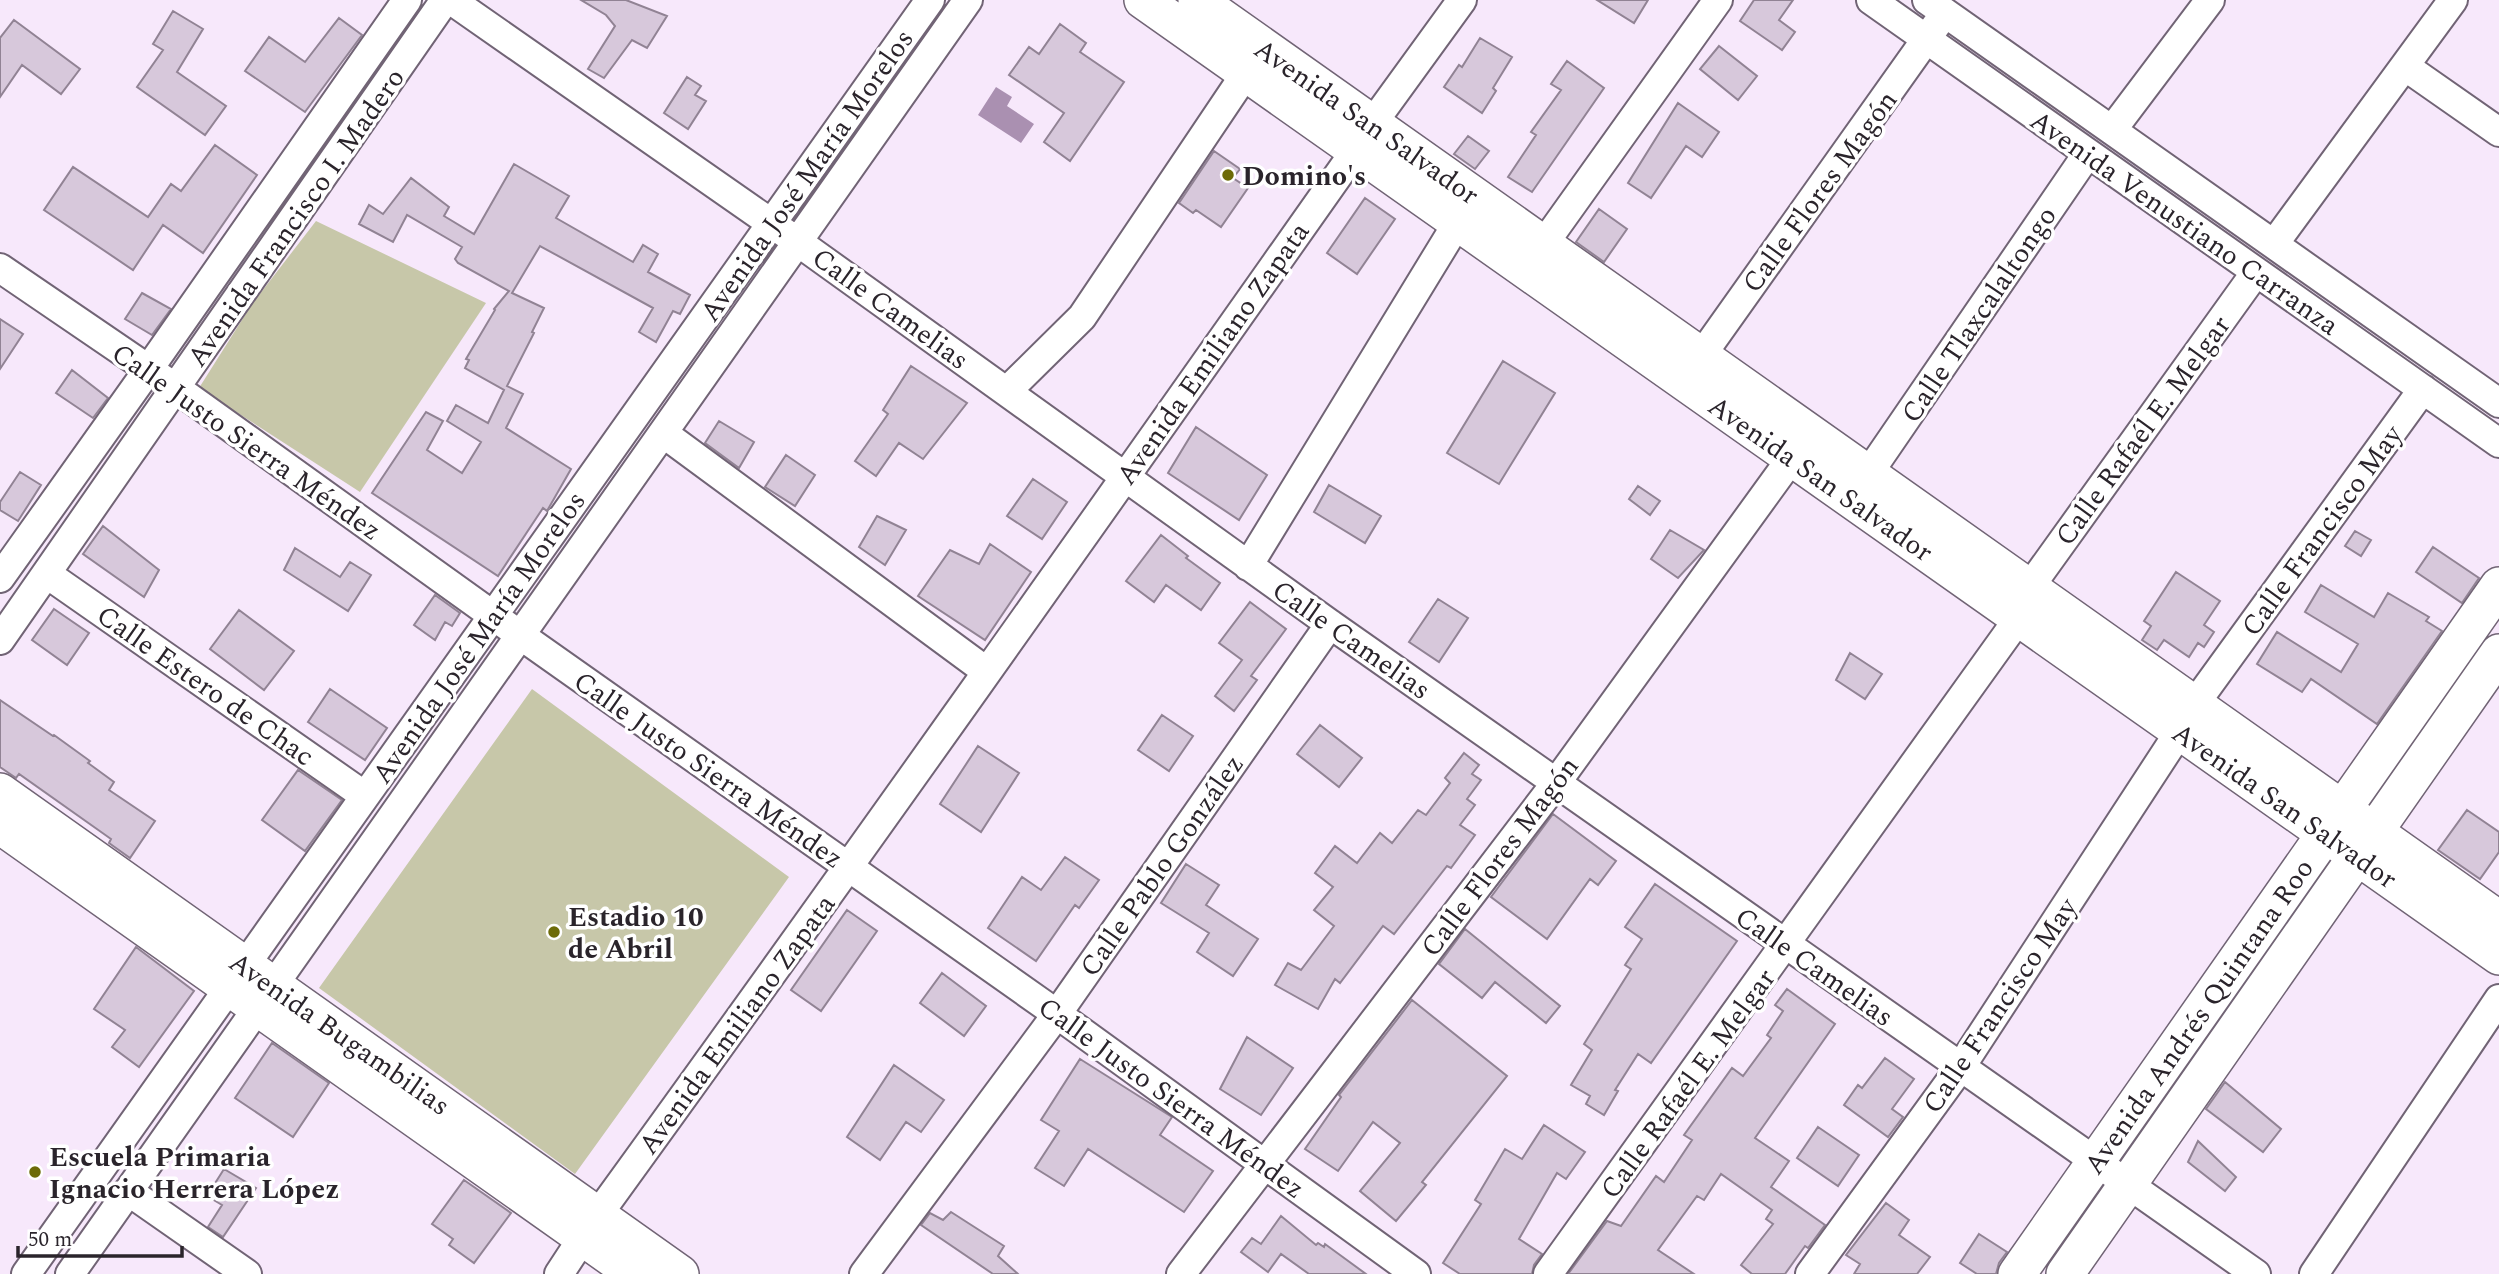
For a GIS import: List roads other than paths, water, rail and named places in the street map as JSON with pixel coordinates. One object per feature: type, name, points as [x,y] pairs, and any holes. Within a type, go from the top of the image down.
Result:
[{"type":"main road","name":"Avenida San Salvador","points":[[1143,0],[1246,73],[1364,137],[1544,245],[1692,368]]},
{"type":"main road","name":"Avenida San Salvador","points":[[1209,3],[1458,222],[1692,368],[2366,844],[2499,920]]},
{"type":"main road","name":"Avenida San Salvador","points":[[1800,445],[1868,474],[2024,603]]},
{"type":"main road","name":"Avenida Andrés Quintana Roo","points":[[2017,1274],[2499,586]]},
{"type":"main road","name":"Avenida Andrés Quintana Roo","points":[[2064,1274],[2499,653]]},
{"type":"main road","name":"Avenida Bugambilias","points":[[0,792],[251,986],[591,1227],[680,1274]]},
{"type":"main road","name":"Avenida Bugambilias","points":[[0,825],[251,986]]},
{"type":"main road","name":"Avenida San Salvador","points":[[2366,844],[2499,956]]},
{"type":"main road","name":"Avenida Bugambilias","points":[[591,1227],[635,1274]]},
{"type":"street","name":"Avenida Francisco I. Madero","points":[[0,578],[10,542],[148,370],[407,0]]},
{"type":"street","name":"Avenida Francisco I. Madero","points":[[0,640],[448,0]]},
{"type":"street","name":"Calle Camelias","points":[[448,0],[772,223],[1248,566],[2256,1274]]},
{"type":"street","name":"Avenida José María Morelos","points":[[70,1274],[128,1191],[365,796],[930,0]]},
{"type":"street","name":"Avenida José María Morelos","points":[[26,1274],[520,635],[968,0]]},
{"type":"street","name":"Avenida Emiliano Zapata","points":[[559,1274],[850,868],[986,671],[1462,0]]},
{"type":"street","points":[[1544,245],[1718,0]]},
{"type":"street","name":"Avenida Venustiano Carranza","points":[[1871,0],[2499,443]]},
{"type":"street","points":[[2112,130],[2210,0]]},
{"type":"street","points":[[2274,244],[2453,0]]},
{"type":"street","name":"Avenida Venustiano Carranza","points":[[1942,4],[2112,130],[2499,403]]},
{"type":"street","name":"Calle Flores Magón","points":[[1692,368],[1927,40],[1942,4]]},
{"type":"street","points":[[2406,67],[2499,132]]},
{"type":"street","points":[[1007,391],[1082,317],[1246,73]]},
{"type":"street","name":"Calle Tlaxcalaltongo","points":[[1868,474],[2088,153]]},
{"type":"street","points":[[1248,566],[1458,222]]},
{"type":"street","name":"Calle Justo Sierra Méndez","points":[[0,268],[176,388],[1057,1014],[1416,1274]]},
{"type":"street","name":"Calle Rafaél E. Melgar","points":[[1548,1274],[1786,945],[2256,272]]},
{"type":"street","name":"Calle Francisco May","points":[[1810,1274],[1960,1068],[2187,718],[2423,389]]},
{"type":"street","points":[[663,433],[986,671]]},
{"type":"street","name":"Calle Flores Magón","points":[[1181,1274],[1556,783],[1800,445]]},
{"type":"street","name":"Calle Estero de Chac","points":[[47,574],[365,796]]},
{"type":"street","name":"Calle Pablo González","points":[[864,1274],[1057,1014],[1330,624]]},
{"type":"street","points":[[2314,1274],[2499,999]]},
{"type":"street","points":[[128,1191],[247,1274]]},
{"type":"place","name":"Domino's","points":[[1228,175]]},
{"type":"place","name":"Estadio 10 de Abril","points":[[554,932]]},
{"type":"place","name":"Escuela Primaria Ignacio Herrera López","points":[[35,1172]]}]
